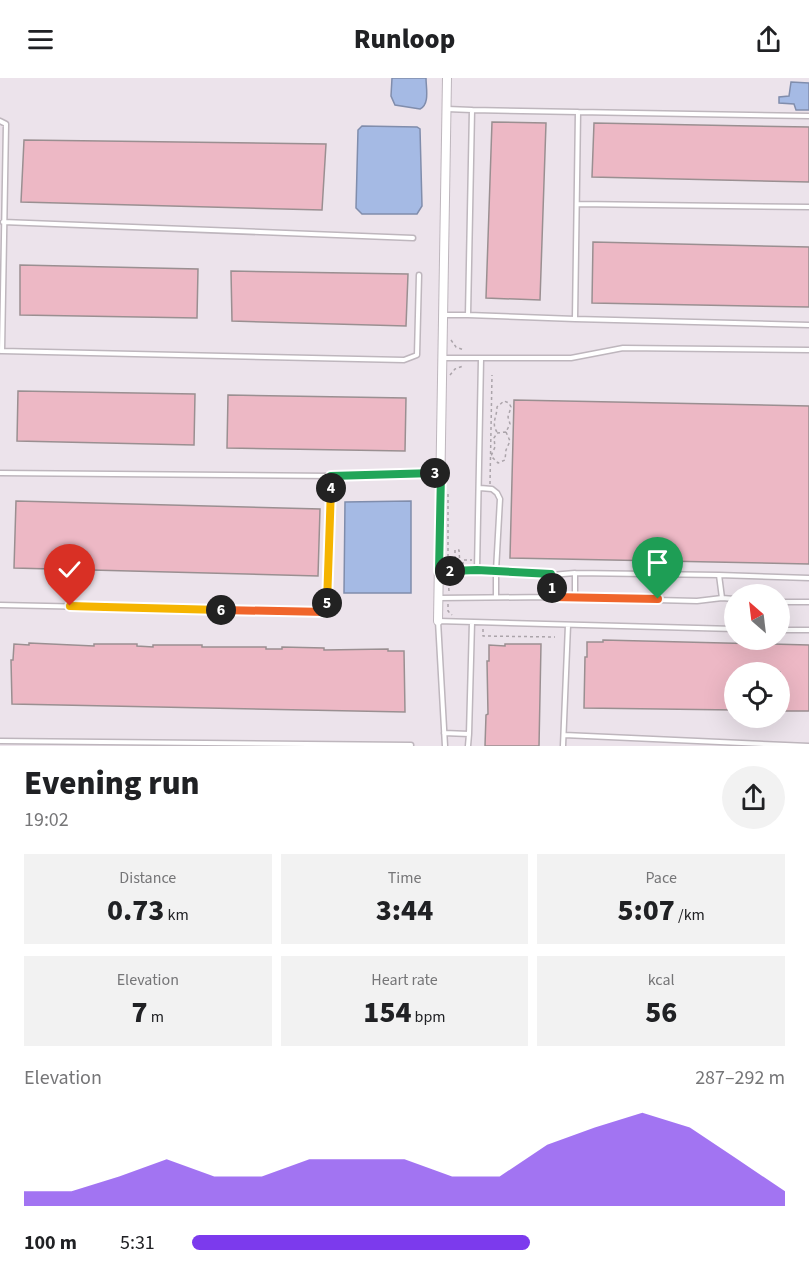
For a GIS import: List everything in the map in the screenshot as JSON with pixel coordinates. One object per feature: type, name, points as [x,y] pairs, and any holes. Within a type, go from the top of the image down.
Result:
[{"type":"street","points":[[438,621],[447,78]]},
{"type":"lane","points":[[447,108],[809,116]]},
{"type":"lane","points":[[468,315],[472,110]]},
{"type":"lane","points":[[575,319],[578,112]]},
{"type":"lane","points":[[0,121],[6,124],[1,351],[404,360],[417,355],[419,275]]},
{"type":"lane","points":[[578,204],[809,207]]},
{"type":"lane","points":[[3,222],[413,238]]},
{"type":"lane","points":[[443,315],[809,325]]},
{"type":"lane","points":[[442,358],[570,358],[623,348],[809,350]]},
{"type":"lane","points":[[477,570],[481,359]]},
{"type":"lane","points":[[0,473],[331,476],[441,473]]},
{"type":"lane","points":[[0,604],[327,612],[331,476]]},
{"type":"lane","points":[[480,488],[492,489],[497,492],[500,499],[496,597]]},
{"type":"lane","points":[[439,571],[809,578]]},
{"type":"lane","points":[[574,573],[575,598]]},
{"type":"lane","points":[[551,574],[552,597]]},
{"type":"lane","points":[[439,598],[552,597],[698,600],[722,598],[719,575]]},
{"type":"lane","points":[[790,602],[809,602]]},
{"type":"lane","points":[[445,746],[438,621],[724,629]]},
{"type":"lane","points":[[468,746],[472,622]]},
{"type":"lane","points":[[563,746],[568,625]]},
{"type":"lane","points":[[790,630],[809,630]]},
{"type":"lane","points":[[444,733],[469,734]]},
{"type":"lane","points":[[564,735],[809,746]]},
{"type":"lane","points":[[0,741],[411,745]]},
{"type":"path","points":[[451,338],[456,347],[464,350]]},
{"type":"path","points":[[450,376],[454,369],[463,366]]},
{"type":"path","points":[[490,484],[492,375]]},
{"type":"path","points":[[497,433],[494,421],[497,406],[504,401],[511,407],[508,417],[510,424],[506,432]]},
{"type":"path","points":[[491,456],[498,463],[505,460],[511,438],[506,432]]},
{"type":"path","points":[[497,433],[506,432]]},
{"type":"path","points":[[491,456],[497,433]]},
{"type":"path","points":[[448,488],[448,563],[451,567],[455,567],[455,550],[459,550],[460,565],[463,566],[464,560],[473,560]]},
{"type":"path","points":[[452,593],[448,589],[448,579],[455,576]]},
{"type":"path","points":[[452,602],[448,604],[448,610],[453,615]]},
{"type":"path","points":[[483,629],[483,636],[555,637]]},
{"type":"water","points":[[392,78],[426,78],[427,95],[423,107],[420,109],[395,105],[391,96]]},
{"type":"water","points":[[791,82],[809,83],[809,110],[796,110],[794,104],[779,103],[779,97],[789,96]]},
{"type":"water","points":[[362,126],[417,127],[420,129],[422,206],[417,214],[362,214],[356,208],[358,130]]},
{"type":"water","points":[[411,501],[411,593],[344,593],[345,502]]},
{"type":"building","points":[[492,122],[546,123],[540,300],[486,298]]},
{"type":"building","points":[[594,123],[809,127],[809,182],[592,177]]},
{"type":"building","points":[[24,140],[326,144],[322,210],[21,202]]},
{"type":"building","points":[[593,242],[809,247],[809,307],[592,303]]},
{"type":"building","points":[[20,265],[198,269],[197,318],[20,315]]},
{"type":"building","points":[[231,271],[408,274],[406,326],[232,321]]},
{"type":"building","points":[[18,391],[195,394],[194,445],[17,441]]},
{"type":"building","points":[[228,395],[406,398],[405,451],[227,448]]},
{"type":"building","points":[[514,400],[809,406],[809,564],[510,558]]},
{"type":"building","points":[[16,501],[320,509],[318,576],[14,568]]},
{"type":"building","points":[[603,640],[724,643],[724,650],[790,650],[790,645],[809,645],[809,711],[790,711],[790,662],[724,662],[724,710],[584,708],[587,642],[603,642]]},
{"type":"building","points":[[29,643],[404,651],[405,712],[12,704],[11,660],[13,660],[14,644],[29,645]]},
{"type":"building","points":[[505,644],[541,644],[539,746],[485,746],[489,645],[505,646]]},
{"type":"route","points":[[70,606],[327,612],[331,476],[441,473],[439,571],[477,570],[551,574],[552,597],[658,599]]}]
